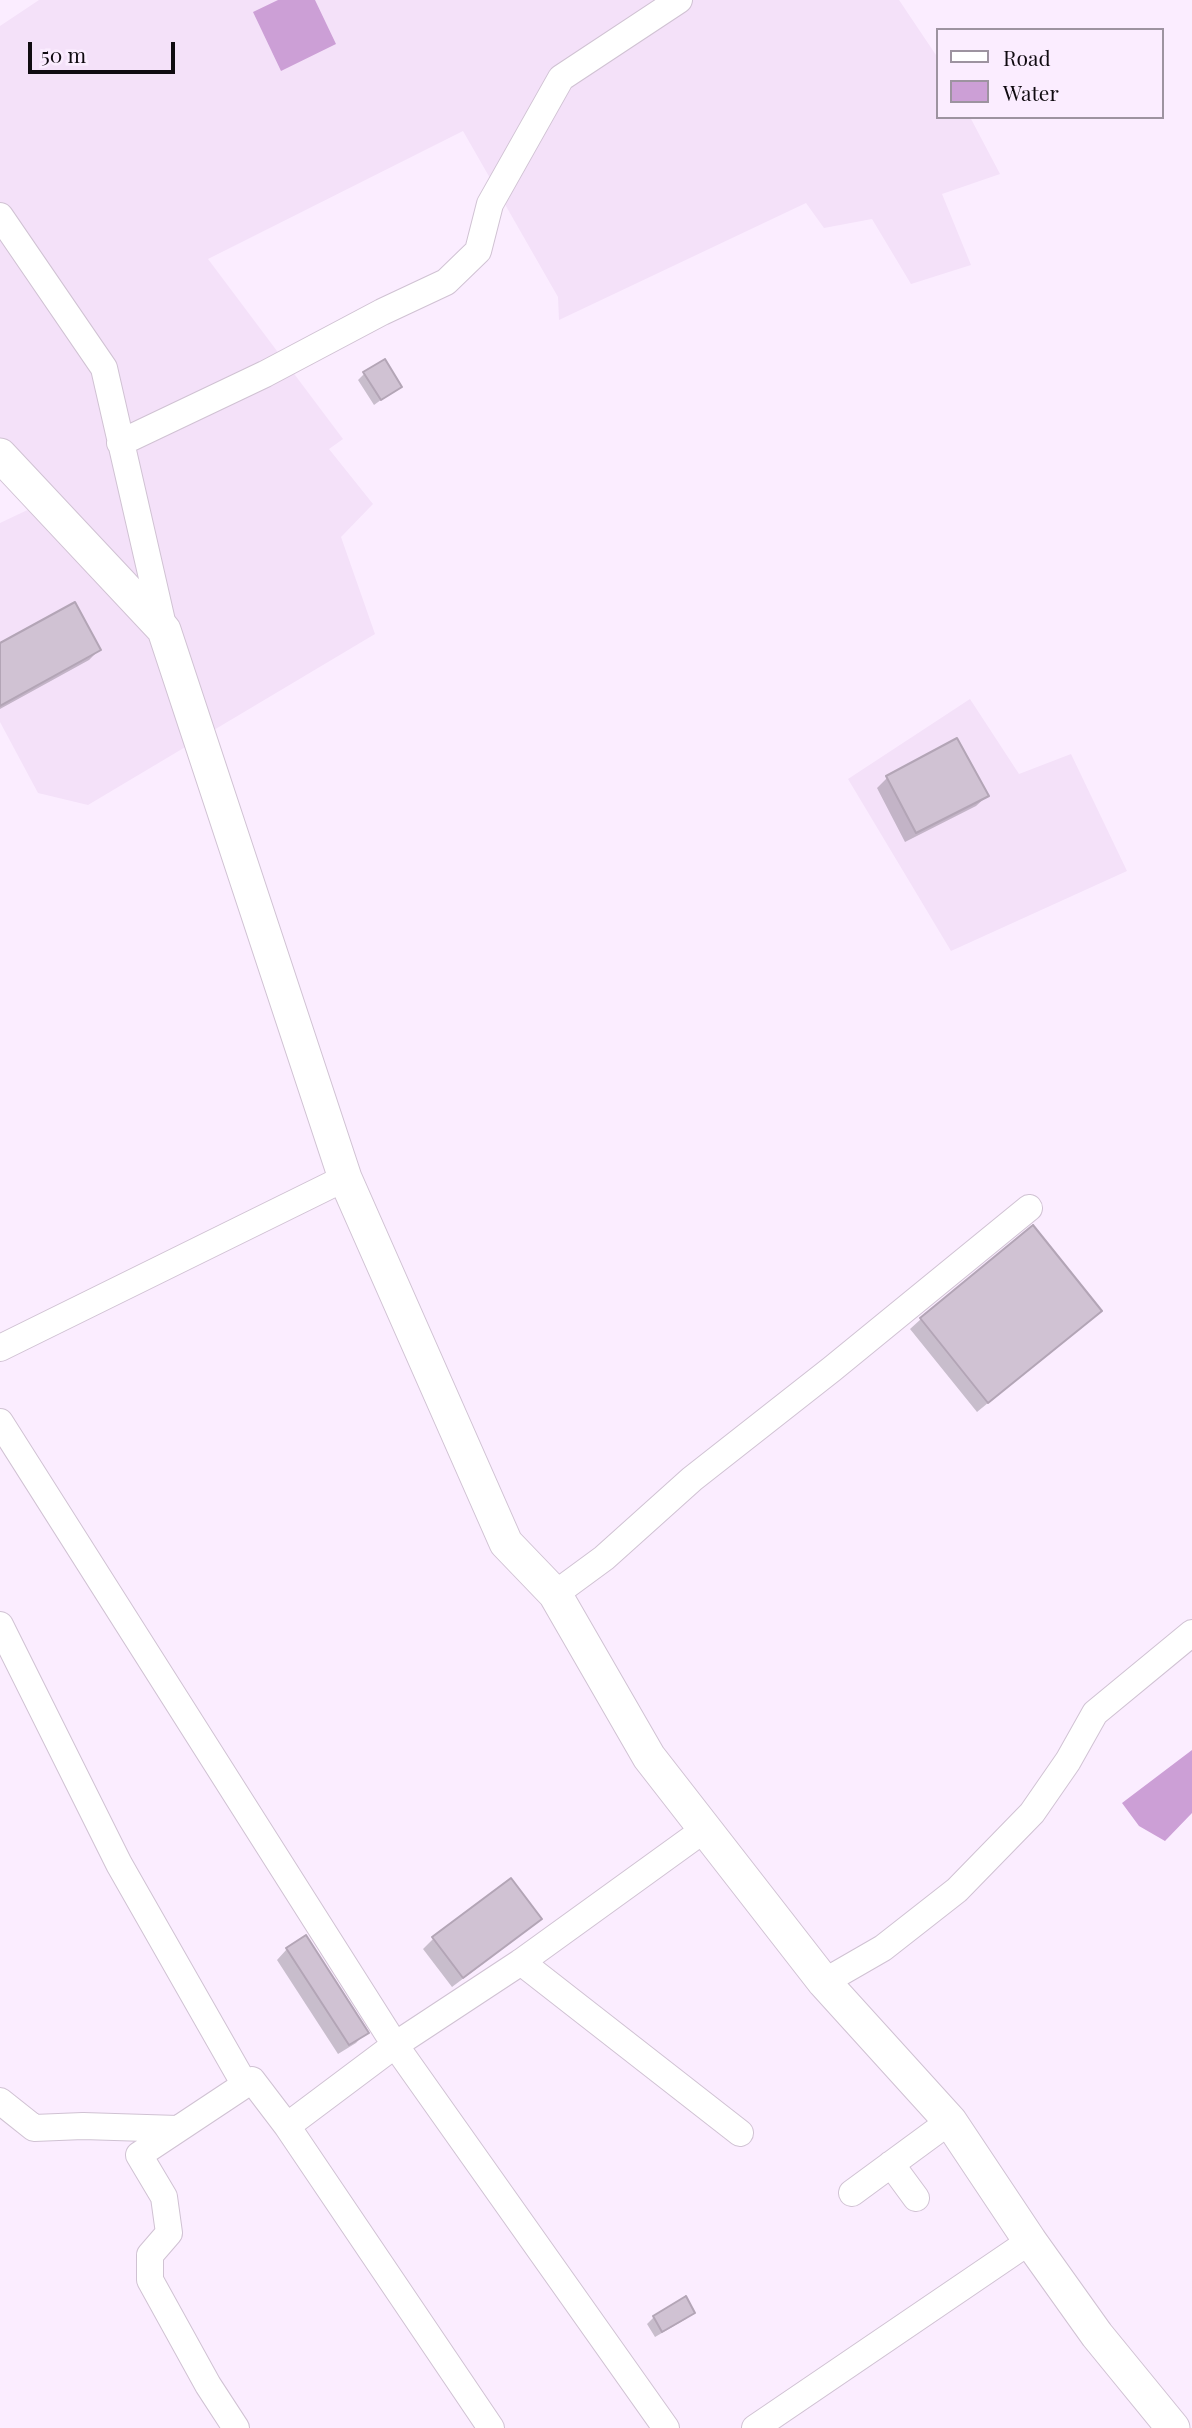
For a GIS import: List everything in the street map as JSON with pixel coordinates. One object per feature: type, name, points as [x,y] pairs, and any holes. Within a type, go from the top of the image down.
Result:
[{"type":"main road","points":[[0,455],[164,630],[345,1178],[506,1543],[555,1594],[649,1757],[824,1982],[950,2121],[1097,2335],[1173,2428]]},
{"type":"street","points":[[120,443],[265,374],[382,312],[446,282],[478,251],[490,204],[561,78],[679,0]]},
{"type":"street","points":[[0,216],[104,368],[164,630]]},
{"type":"street","points":[[0,1348],[345,1178]]},
{"type":"street","points":[[555,1594],[604,1559],[692,1479],[1029,1208]]},
{"type":"street","points":[[0,1422],[395,2045],[666,2428]]},
{"type":"street","points":[[0,1625],[119,1864],[245,2085]]},
{"type":"street","points":[[824,1982],[883,1948],[957,1890],[1032,1813],[1068,1761],[1095,1713],[1192,1633]]},
{"type":"street","points":[[287,2126],[395,2045],[521,1962],[705,1829]]},
{"type":"street","points":[[521,1962],[740,2133]]},
{"type":"street","points":[[236,2428],[208,2385],[150,2280],[150,2255],[169,2232],[164,2197],[139,2155],[252,2080],[287,2126],[491,2428]]},
{"type":"street","points":[[2,2106],[34,2128],[83,2126],[178,2129]]},
{"type":"street","points":[[852,2193],[950,2121]]},
{"type":"street","points":[[891,2164],[916,2198]]},
{"type":"street","points":[[755,2428],[1030,2241]]},
{"type":"shaded area","points":[[39,0],[899,0],[936,55],[936,119],[971,119],[1000,174],[942,194],[971,265],[911,284],[872,219],[824,228],[806,203],[559,320],[558,297],[463,131],[208,259],[343,439],[329,449],[373,504],[341,537],[375,634],[88,805],[38,793],[0,722],[0,523],[38,505],[0,462],[0,26]]},
{"type":"shaded area","points":[[970,699],[1019,774],[1071,754],[1127,871],[951,951],[848,779]]},
{"type":"water","points":[[278,0],[315,0],[336,44],[281,71],[253,12]]},
{"type":"water","points":[[1192,1750],[1192,1813],[1165,1841],[1139,1826],[1122,1803]]},
{"type":"building","points":[[385,359],[402,387],[381,400],[363,372]]},
{"type":"building","points":[[75,602],[101,650],[0,706],[0,643]]},
{"type":"building","points":[[957,738],[989,796],[916,833],[886,776]]},
{"type":"building","points":[[1033,1225],[1102,1311],[988,1403],[920,1318]]},
{"type":"building","points":[[511,1878],[542,1919],[463,1978],[432,1937]]},
{"type":"building","points":[[306,1935],[369,2033],[349,2045],[286,1948]]},
{"type":"building","points":[[686,2296],[695,2313],[662,2332],[653,2316]]}]
